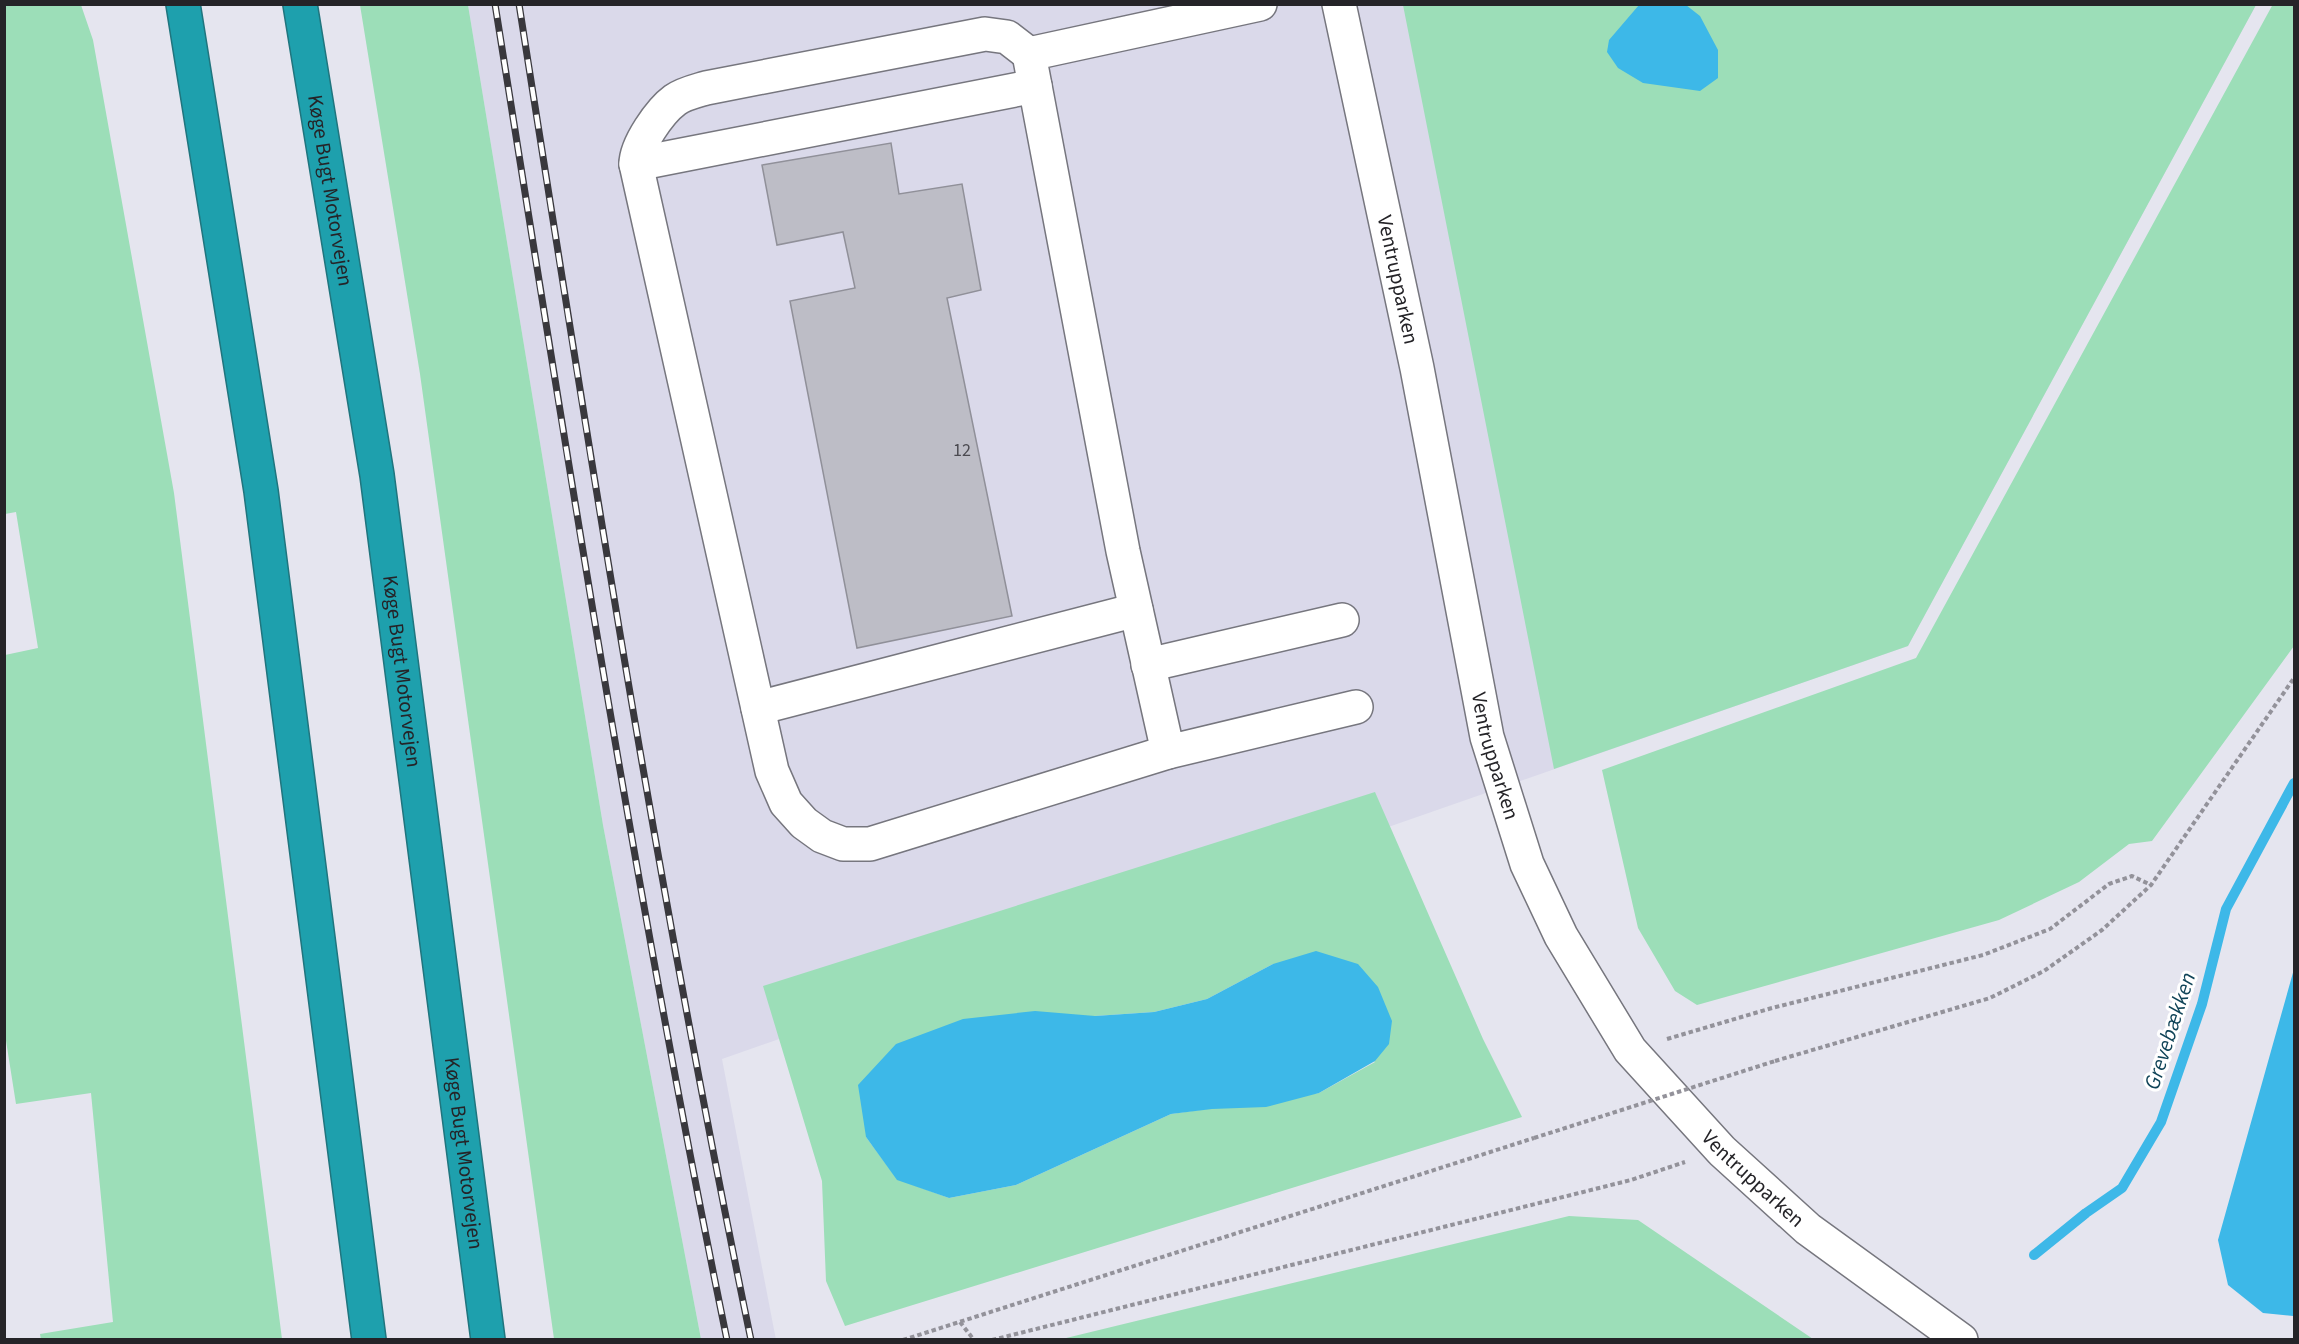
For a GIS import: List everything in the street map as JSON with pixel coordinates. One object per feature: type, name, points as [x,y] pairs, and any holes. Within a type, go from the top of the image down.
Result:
[{"type":"highway","points":[[183,4],[261,490],[369,1340]]},
{"type":"highway","name":"Køge Bugt Motorvejen","points":[[300,4],[377,475],[488,1340]]},
{"type":"street","points":[[1029,54],[1260,4]]},
{"type":"street","name":"Ventrupparken","points":[[1339,4],[1417,368],[1487,737],[1527,864],[1561,936],[1630,1050],[1722,1151],[1808,1229],[1961,1340]]},
{"type":"street","points":[[1168,752],[1123,551],[1029,54],[1007,37],[985,34],[706,88],[676,99],[657,119],[636,156],[636,164],[772,771],[786,803],[804,823],[822,836],[843,844],[870,844],[1168,752],[1356,707]]},
{"type":"street","points":[[636,164],[1035,86]]},
{"type":"street","points":[[758,708],[1136,610]]},
{"type":"street","points":[[1148,664],[1342,620]]},
{"type":"path","points":[[903,1340],[1775,1061],[1990,998],[2044,971],[2102,930],[2151,885],[2295,678]]},
{"type":"path","points":[[1630,1050],[1772,1008],[1983,955],[2050,929],[2109,884],[2132,876],[2151,885]]},
{"type":"path","points":[[992,1340],[1631,1180],[1722,1151]]},
{"type":"path","points":[[960,1323],[974,1340]]},
{"type":"shaded area","points":[[468,5],[2256,5],[1908,646],[722,1059],[776,1340],[701,1339],[603,825]]},
{"type":"green space","points":[[5,4],[81,5],[93,40],[174,493],[282,1339],[41,1340],[40,1334],[113,1322],[91,1093],[16,1104],[4,1028],[5,655],[38,648],[16,512],[5,514]]},
{"type":"green space","points":[[2273,4],[2294,5],[2294,646],[2152,841],[2129,844],[2079,882],[1999,920],[1697,1005],[1675,991],[1638,928],[1602,770],[1916,658]]},
{"type":"green space","points":[[360,5],[468,5],[603,825],[701,1339],[554,1339],[420,374]]},
{"type":"green space","points":[[1403,5],[2256,5],[1908,646],[1554,769]]},
{"type":"green space","points":[[1375,792],[1483,1039],[1522,1117],[845,1326],[826,1281],[822,1181],[763,986]],"holes":[[[1273,964],[1375,1062],[1319,1093],[1171,1114],[1016,1185],[949,1198],[897,1179],[866,1137],[1095,1016],[1154,1012],[1207,999]]]},
{"type":"green space","points":[[1569,1216],[1638,1220],[1813,1339],[1062,1339]]},
{"type":"water","points":[[1639,5],[1686,5],[1700,16],[1718,50],[1718,78],[1700,91],[1643,83],[1618,68],[1607,52],[1609,40]]},
{"type":"water","points":[[1316,951],[1358,964],[1378,987],[1392,1021],[1389,1044],[1375,1061],[1319,1093],[1266,1107],[1212,1109],[1171,1114],[1016,1185],[949,1198],[897,1180],[866,1137],[858,1085],[896,1044],[963,1019],[1035,1011],[1095,1016],[1154,1012],[1207,999],[1273,964]]},
{"type":"water","points":[[2294,969],[2293,1316],[2263,1313],[2228,1285],[2218,1240]]},
{"type":"building","points":[[891,143],[899,194],[962,184],[981,290],[947,298],[1012,616],[857,648],[790,301],[855,288],[843,232],[777,245],[762,165]]},
{"type":"waterway","name":"Grevebækken","points":[[2034,1255],[2086,1213],[2122,1188],[2161,1122],[2202,1004],[2226,909],[2294,783]]},
{"type":"railway","points":[[495,4],[632,840],[727,1340]]},
{"type":"railway","points":[[519,4],[627,674],[717,1174],[751,1340]]}]
